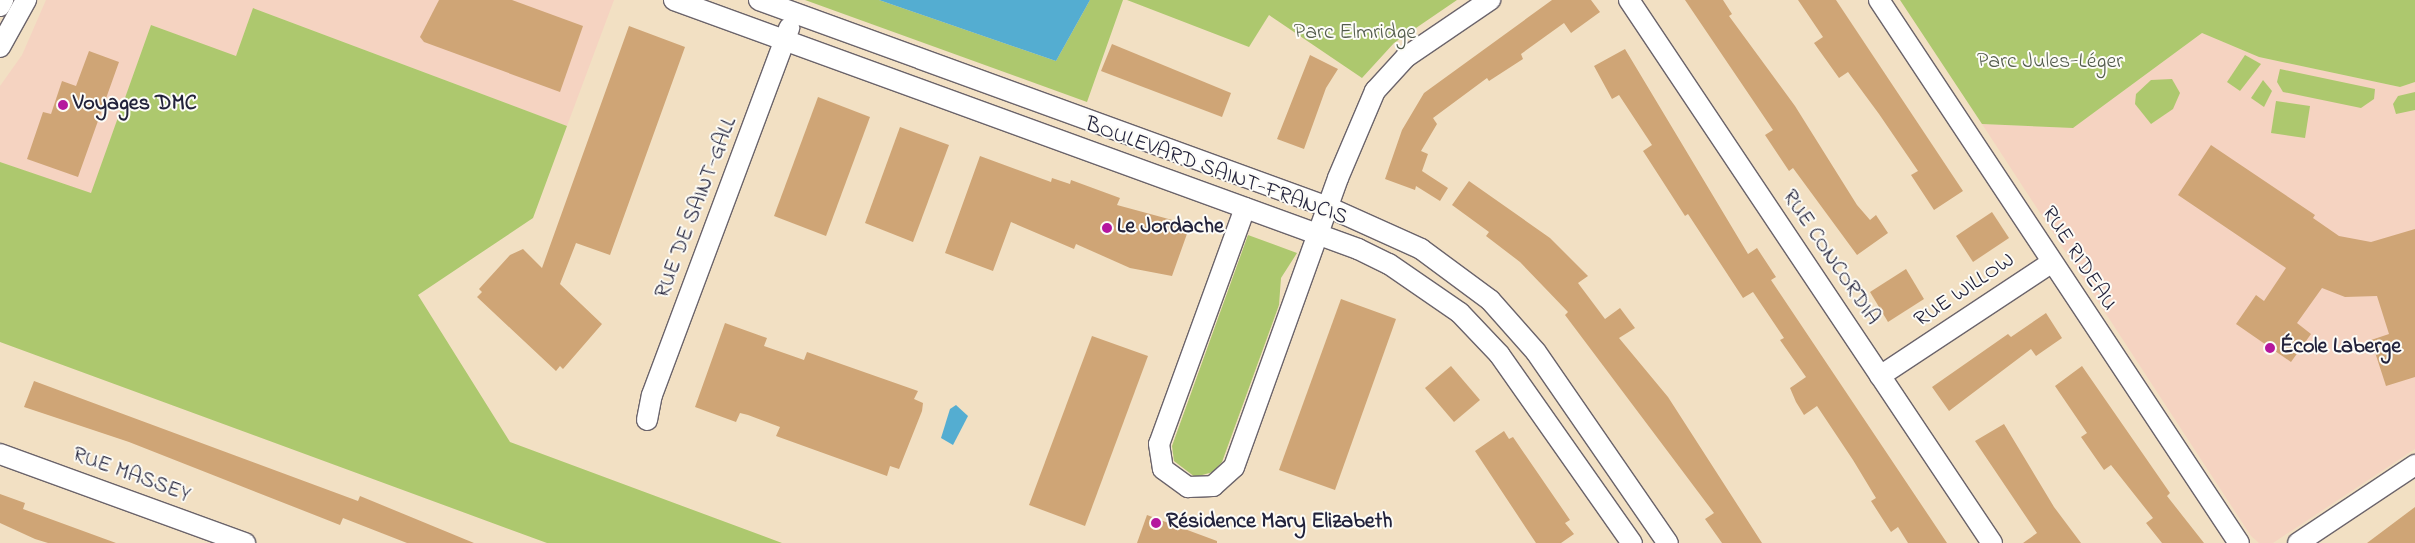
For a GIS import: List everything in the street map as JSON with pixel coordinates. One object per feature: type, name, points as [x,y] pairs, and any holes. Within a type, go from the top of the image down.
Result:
[{"type":"street","points":[[0,6],[3,0]]},
{"type":"street","points":[[0,48],[26,0]]},
{"type":"street","name":"BOULEVARD SAINT-FRANCIS","points":[[674,0],[1358,248],[1409,276],[1473,326],[1524,386],[1632,543]]},
{"type":"street","name":"BOULEVARD SAINT-FRANCIS","points":[[758,0],[1328,207],[1405,240],[1490,300],[1547,366],[1668,543]]},
{"type":"street","points":[[1244,208],[1159,444],[1160,463],[1180,485],[1209,488],[1226,479],[1234,467],[1365,109],[1383,80],[1406,58],[1490,0]]},
{"type":"street","name":"RUE CONCORDIA","points":[[1629,0],[1992,543]]},
{"type":"street","name":"RUE RIDEAU","points":[[1879,0],[2239,543]]},
{"type":"street","name":"RUE DE SAINT-GALL","points":[[647,420],[652,395],[795,13]]},
{"type":"street","name":"RUE WILLOW","points":[[1880,376],[2052,262]]},
{"type":"street","name":"RUE MASSEY","points":[[0,454],[245,543]]},
{"type":"street","points":[[2298,543],[2415,465]]},
{"type":"shaded area","points":[[46,0],[614,0],[567,126],[253,8],[236,57],[151,25],[91,194],[0,162],[0,86],[22,55]]},
{"type":"shaded area","name":"École Laberge","points":[[2202,33],[2259,57],[2400,87],[2415,82],[2415,449],[2273,543],[2259,543],[2251,536],[1982,124],[2073,128]]},
{"type":"green space","points":[[805,0],[879,0],[1056,61],[1090,0],[1123,0],[1087,102]]},
{"type":"green space","name":"Parc Elmridge","points":[[1127,0],[1457,0],[1394,43],[1362,78],[1269,15],[1249,47]]},
{"type":"green space","name":"Parc Jules-Léger","points":[[1900,0],[2415,0],[2415,82],[2400,87],[2259,57],[2202,33],[2073,128],[1982,124]]},
{"type":"green space","points":[[253,8],[567,126],[533,218],[418,295],[510,442],[782,543],[547,543],[0,342],[0,162],[91,193],[151,25],[236,56]]},
{"type":"green space","points":[[2245,55],[2261,64],[2240,91],[2227,82]]},
{"type":"green space","points":[[2280,69],[2375,89],[2374,99],[2361,108],[2283,92],[2277,82]]},
{"type":"green space","points":[[2172,79],[2180,93],[2173,109],[2151,124],[2135,104],[2136,94],[2151,80]]},
{"type":"green space","points":[[2263,80],[2272,91],[2264,107],[2251,98]]},
{"type":"green space","points":[[2415,92],[2415,110],[2396,114],[2393,104],[2398,96]]},
{"type":"green space","points":[[2276,101],[2310,106],[2305,138],[2271,133]]},
{"type":"green space","points":[[1248,235],[1297,253],[1281,278],[1279,305],[1222,462],[1213,472],[1195,477],[1174,461],[1172,446]]},
{"type":"water","points":[[879,0],[1090,0],[1056,61]]},
{"type":"water","points":[[956,405],[968,416],[953,445],[941,438],[950,409]]},
{"type":"building","points":[[439,0],[512,0],[583,26],[560,92],[424,42],[420,37]]},
{"type":"building","points":[[1552,0],[1591,0],[1600,12],[1571,33],[1564,23],[1521,54],[1523,59],[1489,81],[1487,78],[1433,118],[1437,124],[1421,151],[1428,154],[1422,171],[1448,188],[1440,201],[1416,186],[1415,190],[1385,179],[1402,130],[1424,93]]},
{"type":"building","points":[[1685,0],[1723,0],[1732,14],[1729,16],[1795,106],[1857,205],[1870,220],[1876,215],[1888,233],[1857,255],[1793,168],[1789,171],[1765,135],[1773,130]]},
{"type":"building","points":[[1798,0],[1836,0],[1963,191],[1934,210],[1911,175],[1918,171],[1879,114],[1848,72],[1839,78],[1814,43],[1823,37]]},
{"type":"building","points":[[629,26],[685,47],[610,255],[576,243],[560,284],[602,324],[563,369],[560,366],[556,371],[477,297],[482,292],[479,289],[510,255],[523,249],[542,268]]},
{"type":"building","points":[[1112,44],[1231,93],[1222,117],[1101,71]]},
{"type":"building","points":[[1625,49],[1748,254],[1757,248],[1776,277],[1771,280],[1947,543],[1908,543],[1898,527],[1891,532],[1871,501],[1876,498],[1817,406],[1804,415],[1790,388],[1806,377],[1780,340],[1784,338],[1753,292],[1743,298],[1688,214],[1685,216],[1643,151],[1652,145],[1619,95],[1612,99],[1594,66]]},
{"type":"building","points":[[89,51],[119,62],[78,177],[27,159],[43,112],[51,114],[62,81],[76,86]]},
{"type":"building","points":[[1310,55],[1338,69],[1326,88],[1304,149],[1277,139]]},
{"type":"building","points":[[818,97],[870,117],[826,236],[774,216]]},
{"type":"building","points":[[900,127],[949,145],[913,242],[865,223]]},
{"type":"building","points":[[2211,145],[2315,215],[2313,218],[2339,236],[2371,242],[2415,229],[2415,377],[2386,386],[2371,340],[2389,334],[2377,296],[2345,297],[2322,288],[2297,323],[2311,334],[2291,362],[2236,324],[2256,295],[2264,301],[2286,268],[2178,195]]},
{"type":"building","points":[[980,156],[1051,182],[1052,178],[1070,184],[1071,180],[1120,198],[1117,205],[1176,221],[1174,226],[1188,231],[1172,276],[1130,268],[1076,244],[1074,249],[1011,222],[993,271],[945,253]]},
{"type":"building","points":[[1469,181],[1550,238],[1588,276],[1578,283],[1605,319],[1620,308],[1635,328],[1619,338],[1668,397],[1762,543],[1722,543],[1705,519],[1714,513],[1565,315],[1568,312],[1520,262],[1486,236],[1489,232],[1452,205]]},
{"type":"building","points":[[1992,212],[2009,238],[1973,262],[1956,236]]},
{"type":"building","points":[[1906,269],[1924,299],[1888,322],[1870,292]]},
{"type":"building","points":[[1341,299],[1396,319],[1335,490],[1279,470]]},
{"type":"building","points":[[2046,313],[2062,338],[2036,356],[2031,349],[1949,411],[1932,387],[2008,334],[2011,337]]},
{"type":"building","points":[[725,323],[767,338],[764,346],[804,360],[807,352],[918,391],[914,399],[923,403],[922,411],[899,469],[890,466],[887,476],[776,436],[780,427],[748,415],[740,413],[736,422],[695,407]]},
{"type":"building","points":[[1092,336],[1148,356],[1085,526],[1029,505]]},
{"type":"building","points":[[1451,366],[1480,400],[1454,422],[1425,388]]},
{"type":"building","points":[[2082,366],[2170,493],[2167,496],[2204,543],[2162,543],[2146,523],[2153,518],[2111,465],[2104,470],[2081,437],[2087,433],[2055,386]]},
{"type":"building","points":[[34,381],[358,501],[360,496],[474,543],[407,543],[343,518],[340,525],[129,442],[24,407]]},
{"type":"building","points":[[2004,424],[2054,507],[2081,543],[2023,543],[2037,533],[1975,441]]},
{"type":"building","points":[[1504,431],[1509,439],[1513,437],[1570,520],[1565,523],[1574,534],[1561,543],[1536,543],[1475,451]]},
{"type":"building","points":[[0,494],[25,503],[23,509],[116,543],[48,543],[35,539],[0,523]]},
{"type":"building","points":[[2415,507],[2415,543],[2367,543]]},
{"type":"building","name":"Résidence Mary Elizabeth","points":[[1147,515],[1217,541],[1217,543],[1137,543]]},
{"type":"place","name":"Voyages DMC","points":[[63,105]]},
{"type":"place","name":"Le Jordache","points":[[1107,228]]},
{"type":"place","name":"École Laberge","points":[[2270,348]]},
{"type":"place","name":"Résidence Mary Elizabeth","points":[[1156,523]]}]
